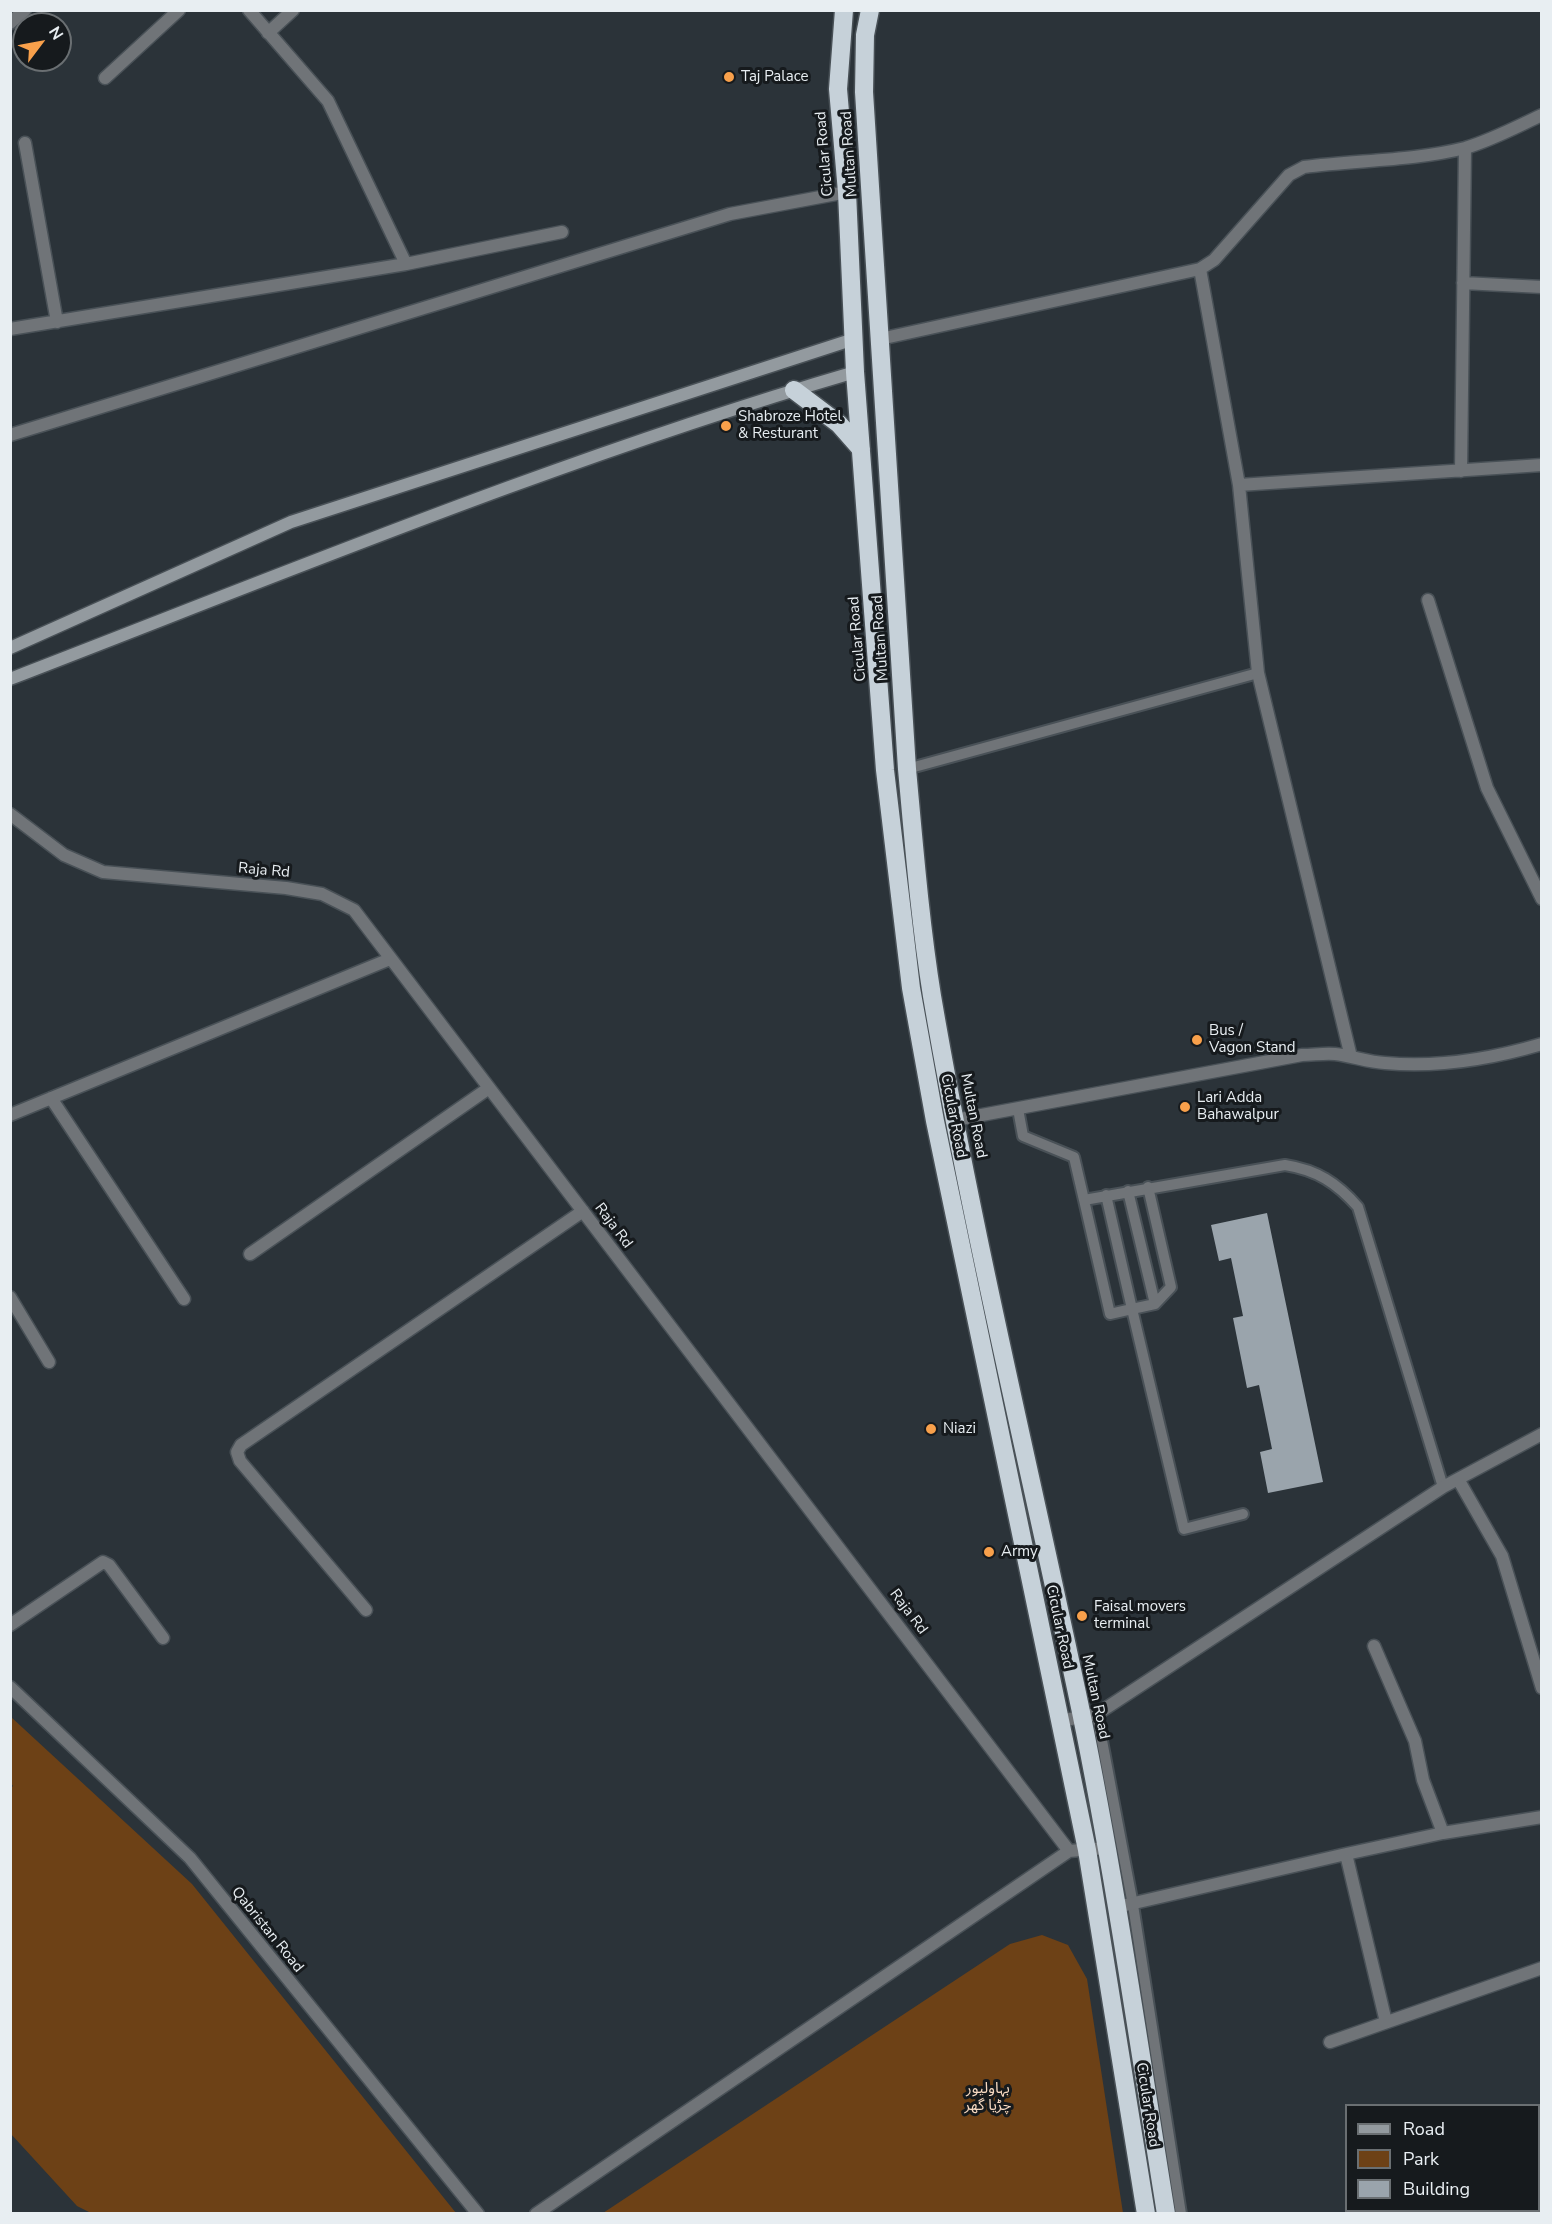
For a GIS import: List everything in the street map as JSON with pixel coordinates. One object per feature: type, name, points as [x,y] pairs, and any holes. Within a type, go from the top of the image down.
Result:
[{"type":"highway","name":"Cicular Road","points":[[844,10],[838,89],[847,192],[855,372],[885,770],[910,988],[1060,1720],[1078,1850],[1146,2214]]},
{"type":"highway","name":"Multan Road","points":[[870,10],[865,35],[864,92],[907,769],[917,879],[932,993],[955,1120],[1089,1715],[1106,1848],[1125,1906],[1166,2214]]},
{"type":"highway","points":[[794,390],[839,424],[861,449]]},
{"type":"highway","points":[[885,770],[907,769]]},
{"type":"main road","points":[[10,648],[291,522],[854,339]]},
{"type":"main road","points":[[10,679],[483,496],[721,411],[855,372]]},
{"type":"street","points":[[10,23],[25,10]]},
{"type":"street","points":[[105,78],[179,10]]},
{"type":"street","points":[[249,10],[328,101],[406,264]]},
{"type":"street","points":[[268,33],[293,10]]},
{"type":"street","points":[[880,339],[1200,269],[1214,260],[1289,175],[1304,167],[1465,148],[1498,137],[1542,115]]},
{"type":"street","points":[[25,143],[57,322]]},
{"type":"street","points":[[1461,471],[1465,148]]},
{"type":"street","points":[[10,435],[730,214],[847,192]]},
{"type":"street","points":[[10,329],[406,264],[562,232]]},
{"type":"street","points":[[1200,269],[1239,485],[1258,673],[1352,1057]]},
{"type":"street","points":[[1463,283],[1542,286]]},
{"type":"street","points":[[1239,485],[1542,465]]},
{"type":"street","points":[[1428,600],[1487,788],[1542,899]]},
{"type":"street","name":"Raja Rd","points":[[10,814],[64,855],[103,872],[286,888],[322,894],[354,910],[583,1211],[1078,1850]]},
{"type":"street","points":[[10,1114],[390,959]]},
{"type":"street","points":[[955,1120],[1302,1055],[1333,1054],[1384,1063],[1460,1062],[1511,1053],[1542,1044]]},
{"type":"street","points":[[250,1254],[489,1088]]},
{"type":"street","points":[[51,1098],[184,1299]]},
{"type":"street","points":[[366,1610],[240,1461],[237,1452],[241,1445],[583,1211]]},
{"type":"street","points":[[10,1297],[49,1362]]},
{"type":"street","points":[[1060,1720],[1089,1715],[1443,1487],[1542,1434]]},
{"type":"street","points":[[1458,1479],[1502,1556],[1523,1633],[1542,1688]]},
{"type":"street","points":[[10,1625],[103,1562],[109,1565],[162,1638]]},
{"type":"street","points":[[1374,1646],[1415,1741],[1423,1780],[1443,1833]]},
{"type":"street","name":"Qabristan Road","points":[[10,1687],[189,1858],[478,2214]]},
{"type":"street","points":[[1125,1906],[1443,1833],[1542,1817]]},
{"type":"street","points":[[536,2214],[1078,1850],[1106,1848]]},
{"type":"street","points":[[1346,1854],[1386,2022]]},
{"type":"street","points":[[1330,2042],[1542,1968]]},
{"type":"lane","points":[[907,769],[1258,673]]},
{"type":"lane","points":[[1018,1109],[1023,1136],[1074,1157],[1110,1314],[1155,1304],[1172,1287],[1148,1187]]},
{"type":"lane","points":[[1084,1200],[1285,1164],[1318,1173],[1347,1195],[1358,1207],[1443,1487]]},
{"type":"lane","points":[[1128,1191],[1155,1304]]},
{"type":"lane","points":[[1106,1195],[1184,1528],[1243,1514]]},
{"type":"lane","points":[[1089,1715],[1181,2214]]},
{"type":"green space","points":[[11,1717],[192,1884],[456,2213],[91,2213],[77,2206],[11,2134],[10,1789],[13,1786],[10,1782]]},
{"type":"green space","name":"بہاولپور چڑیا گھر","points":[[1042,1935],[1068,1945],[1087,1979],[1123,2213],[603,2213],[1010,1944]]},
{"type":"building","points":[[1267,1213],[1323,1482],[1268,1493],[1260,1452],[1272,1449],[1259,1385],[1247,1388],[1233,1318],[1243,1316],[1231,1258],[1219,1261],[1211,1225]]},
{"type":"place","name":"Taj Palace","points":[[729,77]]},
{"type":"place","name":"Shabroze Hotel & Resturant","points":[[726,426]]},
{"type":"place","name":"Bus / Vagon Stand","points":[[1197,1040]]},
{"type":"place","name":"Lari Adda Bahawalpur","points":[[1185,1107]]},
{"type":"place","name":"Niazi","points":[[931,1429]]},
{"type":"place","name":"Army","points":[[989,1552]]},
{"type":"place","name":"Faisal movers terminal","points":[[1082,1616]]}]
